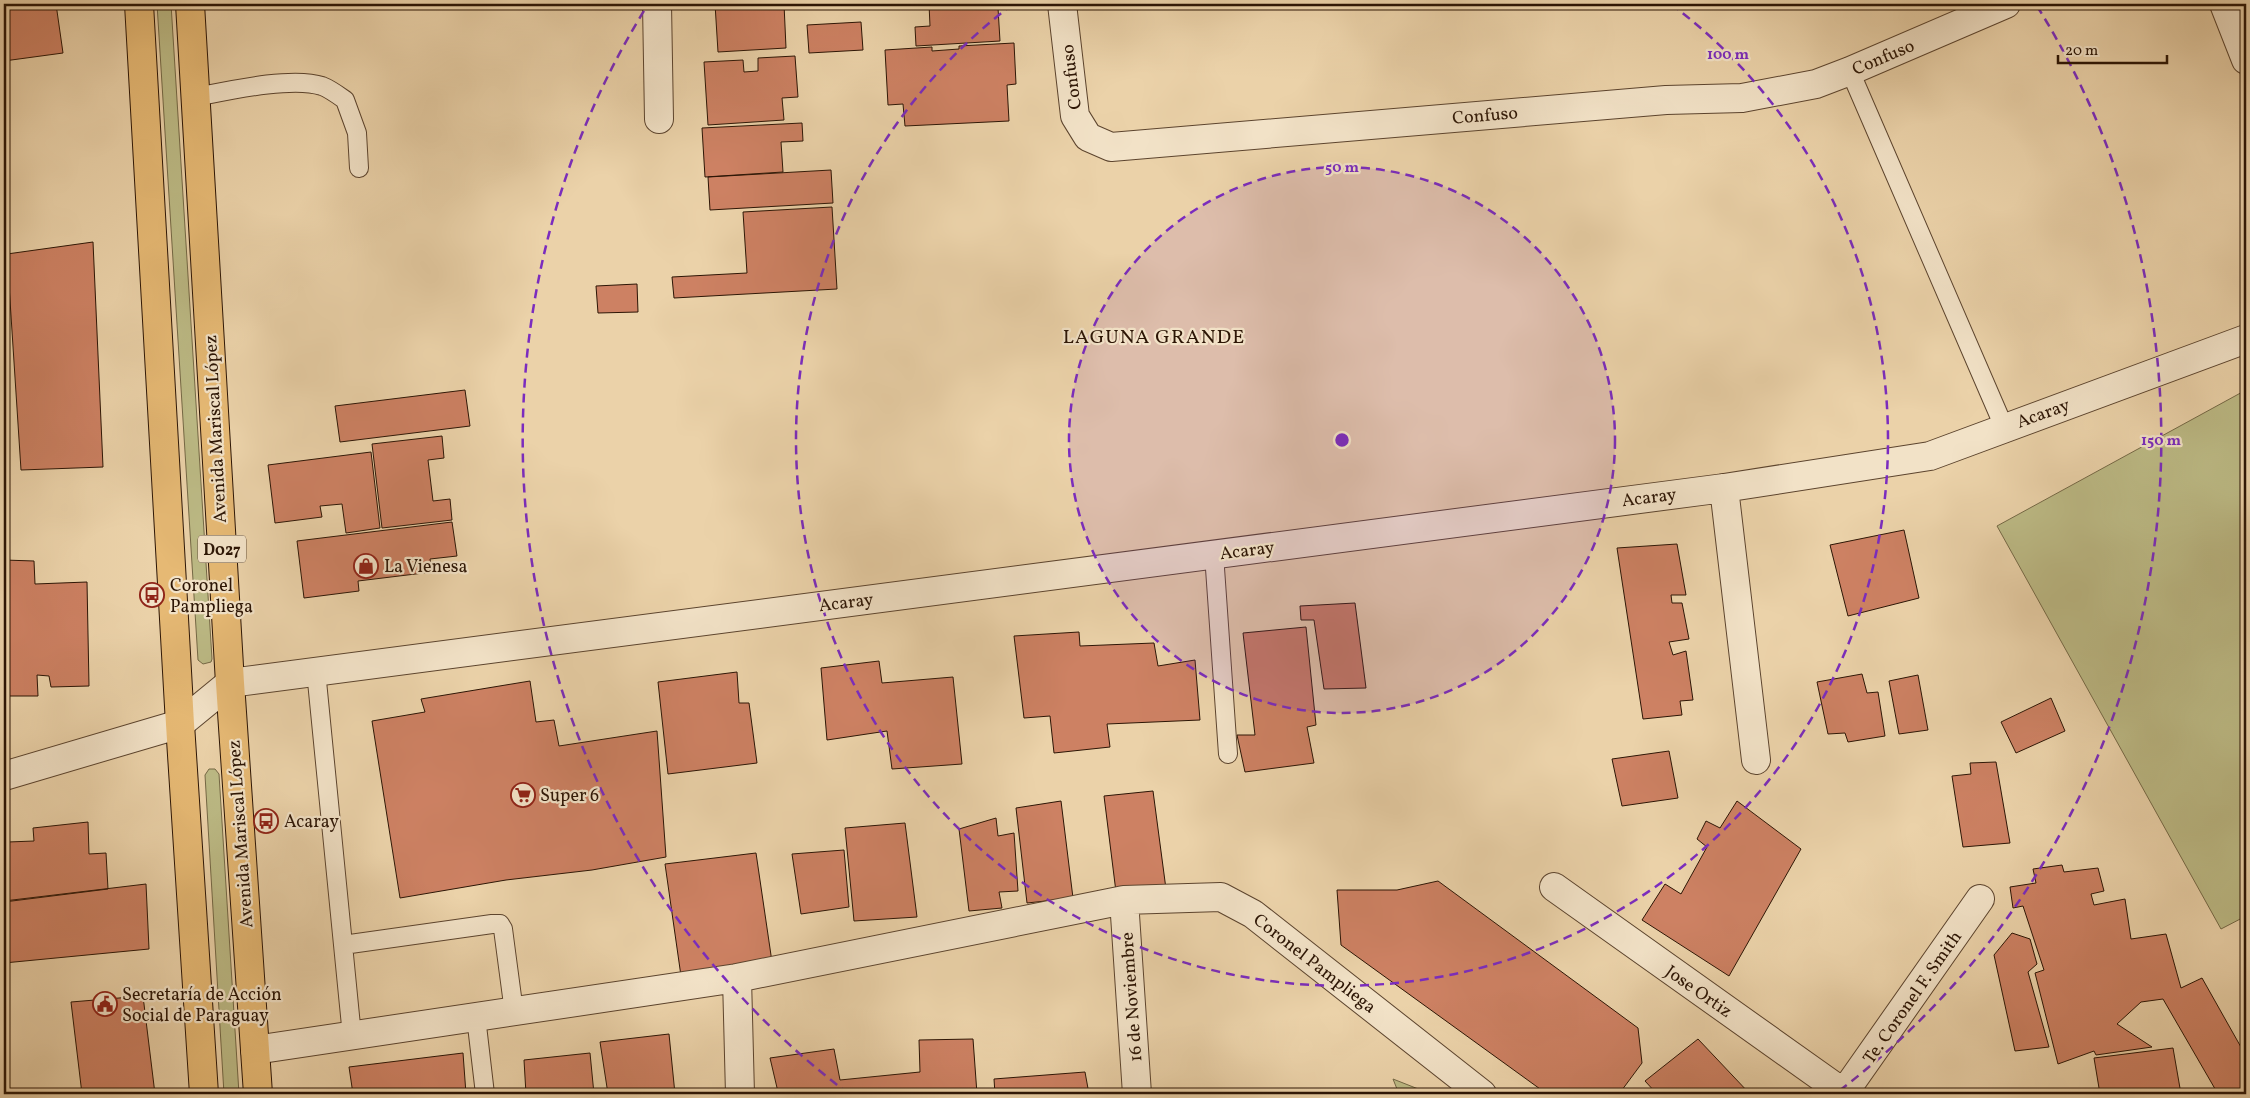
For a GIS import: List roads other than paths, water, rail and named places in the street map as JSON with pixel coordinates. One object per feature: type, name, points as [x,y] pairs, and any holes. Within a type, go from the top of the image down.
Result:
[{"type":"highway","points":[[139,4],[180,724],[204,1094]]},
{"type":"highway","name":"Avenida Mariscal López","points":[[190,4],[230,683],[258,1094]]},
{"type":"street","points":[[657,4],[659,120]]},
{"type":"street","name":"Confuso","points":[[1062,4],[1074,116],[1088,137],[1111,147],[1656,101],[1742,98],[1816,84],[2006,4]]},
{"type":"street","points":[[2224,4],[2246,60]]},
{"type":"street","name":"Acaray","points":[[230,683],[1724,488],[1930,456],[2004,427],[2246,340]]},
{"type":"street","points":[[1724,488],[1756,760]]},
{"type":"street","points":[[4,776],[180,724],[230,683]]},
{"type":"street","name":"Jose Ortiz","points":[[1554,887],[1844,1094]]},
{"type":"street","name":"Coronel Pampliega","points":[[255,1050],[738,978],[1124,900],[1221,897],[1254,914],[1482,1094]]},
{"type":"street","name":"Te. Coronel F. Smith","points":[[1844,1094],[1980,899]]},
{"type":"street","name":"16 de Noviembre","points":[[1124,900],[1137,1094]]},
{"type":"street","points":[[738,978],[740,1094]]},
{"type":"lane","points":[[1850,71],[2004,427]]},
{"type":"lane","points":[[196,97],[300,83],[322,86],[345,100],[357,133],[359,168]]},
{"type":"lane","points":[[1214,554],[1228,754]]},
{"type":"lane","points":[[316,671],[352,1036]]},
{"type":"lane","points":[[343,945],[500,924],[504,929],[514,1012]]},
{"type":"lane","points":[[476,1017],[485,1094]]},
{"type":"place","name":"La Vienesa","points":[[366,566]]},
{"type":"place","name":"Coronel Pampliega","points":[[152,595]]},
{"type":"place","name":"Super 6","points":[[523,795]]},
{"type":"place","name":"Acaray","points":[[266,821]]},
{"type":"place","name":"Secretaría de Acción Social de Paraguay","points":[[105,1004]]},
{"type":"district","name":"LAGUNA GRANDE","points":[[1154,336]]}]
